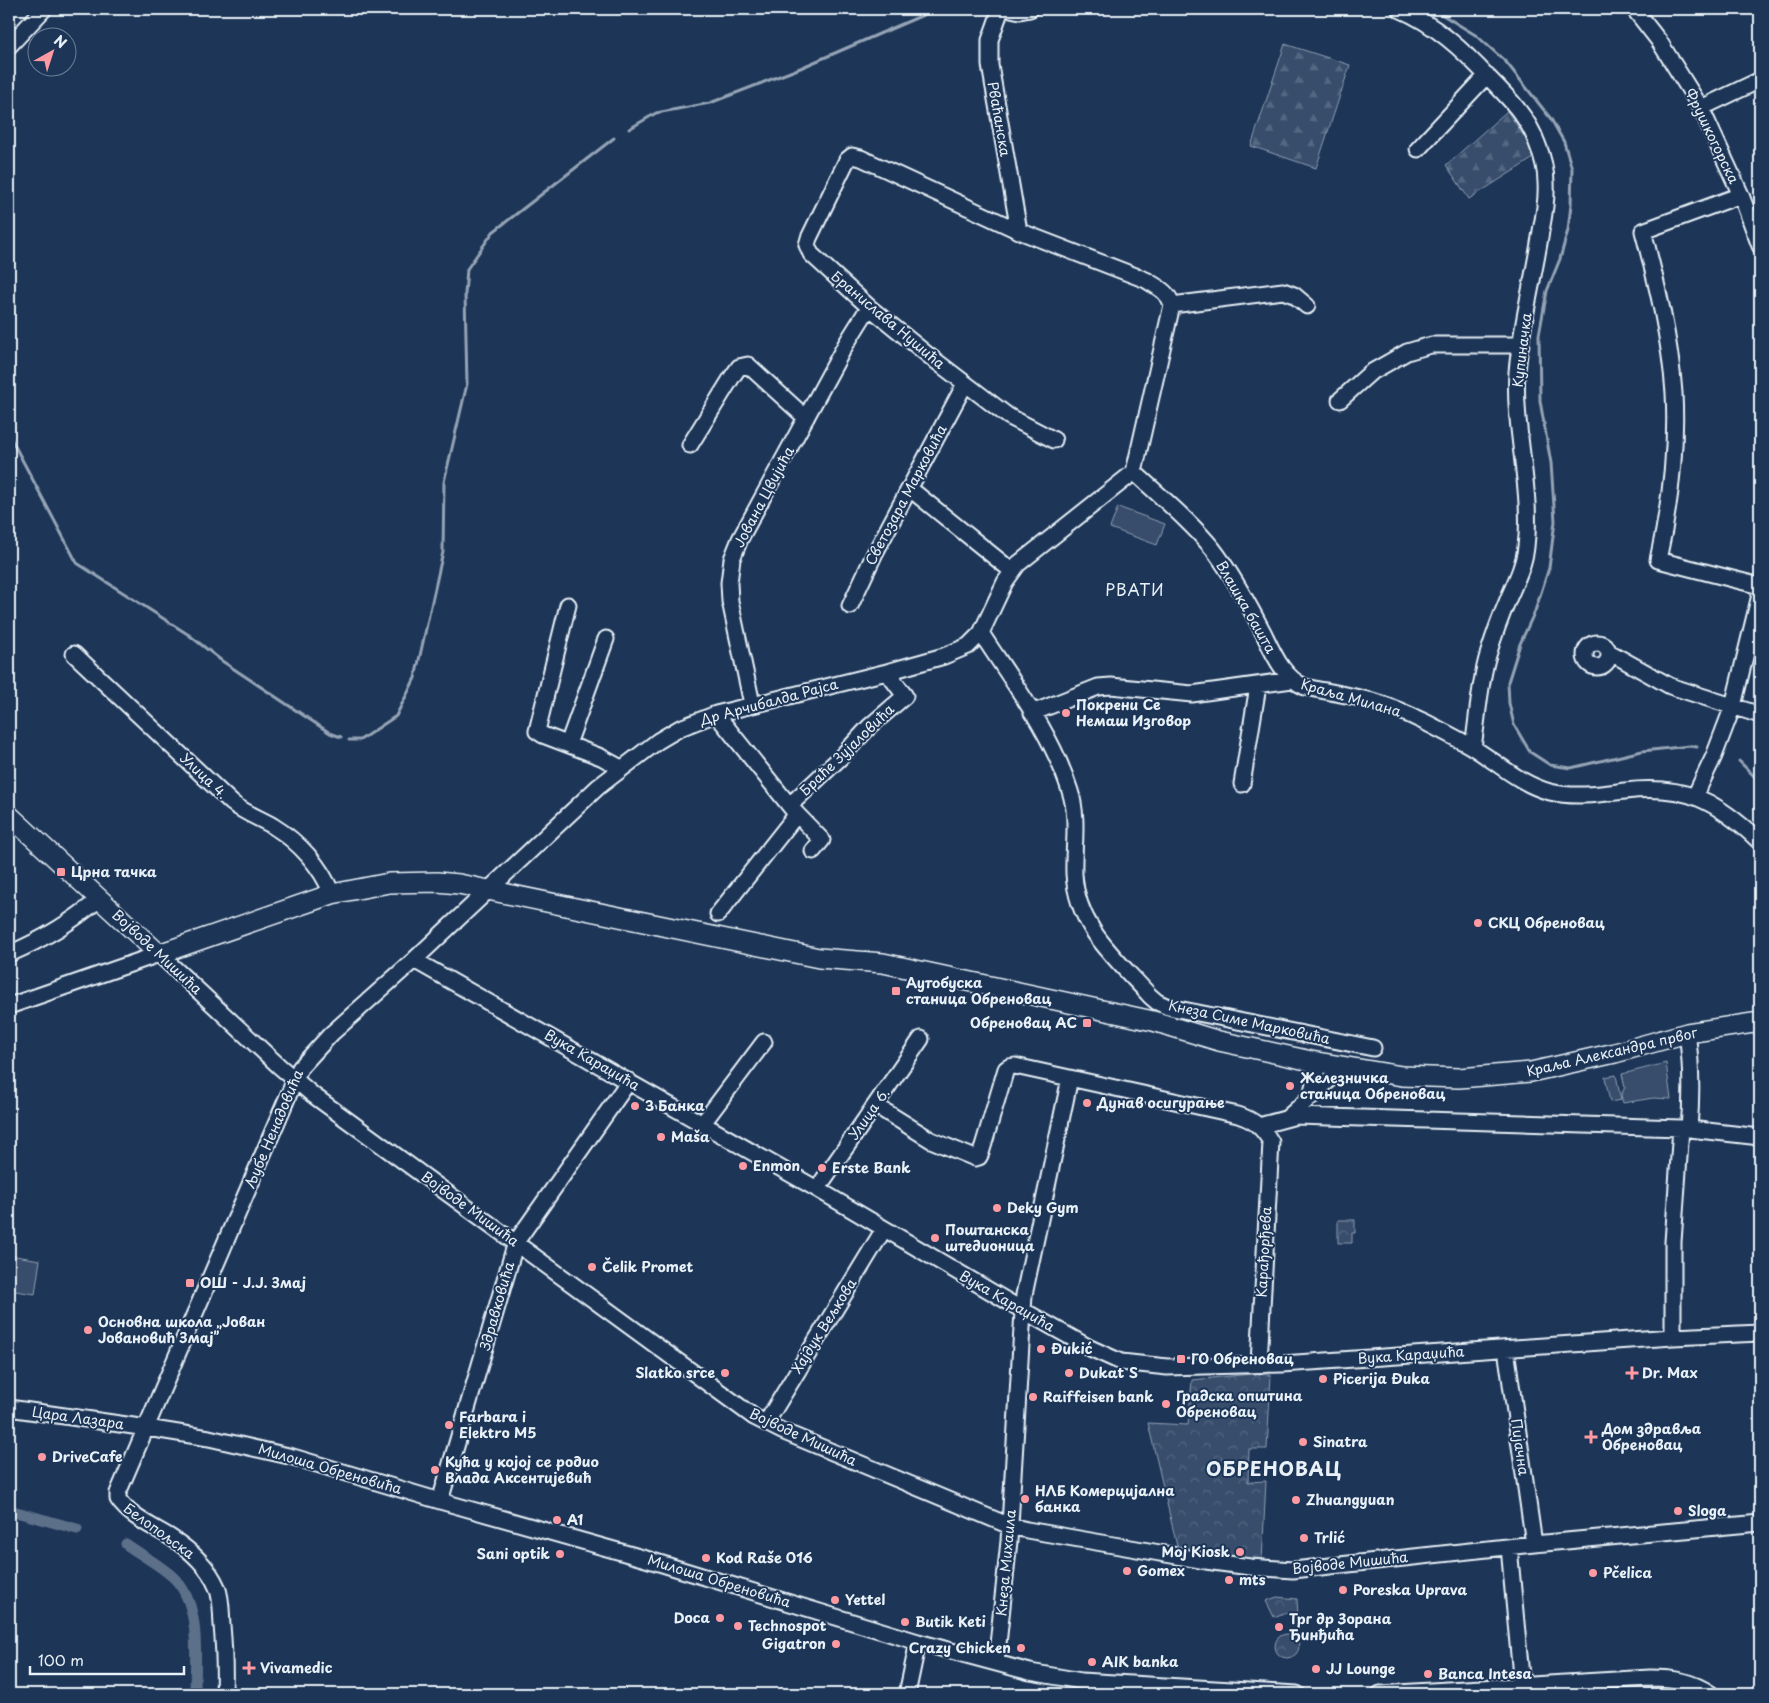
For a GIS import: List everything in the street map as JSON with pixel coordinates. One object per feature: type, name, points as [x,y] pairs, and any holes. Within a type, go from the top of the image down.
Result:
[{"type":"main road","name":"Војводе Мишића","points":[[9,815],[159,954]]},
{"type":"main road","name":"Краља Александра првог","points":[[159,954],[332,894],[363,887],[414,881],[444,882],[819,958],[883,963],[1152,1021],[1219,1041],[1311,1062],[1402,1076],[1459,1078],[1531,1072],[1615,1053],[1687,1033],[1760,1022]]},
{"type":"street","points":[[9,46],[44,9]]},
{"type":"street","name":"Рваћанска","points":[[1001,9],[990,40],[990,65],[1019,231]]},
{"type":"street","points":[[1011,9],[1020,11],[1030,9]]},
{"type":"street","name":"Купиначка","points":[[1399,9],[1432,26],[1487,75],[1517,108],[1537,142],[1546,176],[1545,207],[1538,255],[1517,374],[1517,396],[1526,495],[1526,548],[1522,565],[1488,655],[1480,687],[1473,747]]},
{"type":"street","name":"Фрушкогорска","points":[[1634,9],[1659,41],[1702,108],[1760,246]]},
{"type":"street","points":[[1418,149],[1487,75]]},
{"type":"street","points":[[1702,108],[1760,80]]},
{"type":"street","name":"Бранислава Нушића","points":[[1019,231],[861,158],[852,156],[847,160],[812,229],[807,246],[811,254],[869,306],[965,384],[1008,416],[1054,440]]},
{"type":"street","points":[[1740,195],[1643,231],[1666,329],[1674,393],[1674,446],[1668,517],[1658,560],[1760,586]]},
{"type":"street","points":[[981,633],[998,594],[1018,564],[1134,472],[1172,305],[1164,292],[1146,280],[1019,231]]},
{"type":"street","points":[[1172,305],[1283,291],[1294,295],[1307,306]]},
{"type":"street","name":"Јована Цвијића","points":[[752,704],[730,601],[730,569],[732,559],[740,539],[846,344],[869,306]]},
{"type":"street","points":[[1340,400],[1370,373],[1407,352],[1431,346],[1521,345]]},
{"type":"street","points":[[690,444],[732,377],[740,367],[748,365],[806,418]]},
{"type":"street","name":"Светозара Марковића","points":[[850,606],[875,553],[965,384]]},
{"type":"street","name":"Влашка башта","points":[[1134,472],[1190,524],[1214,550],[1247,602],[1282,668],[1292,680]]},
{"type":"street","points":[[909,488],[1012,572]]},
{"type":"street","points":[[1694,796],[1717,749],[1733,706],[1760,595]]},
{"type":"street","points":[[568,605],[537,731],[601,757],[621,768]]},
{"type":"street","name":"Др Арчибалда Рајса","points":[[487,890],[621,768],[667,734],[716,714],[887,672],[959,651],[974,642],[981,633]]},
{"type":"street","name":"Кнеза Симе Марковића","points":[[981,633],[1032,712],[1063,771],[1075,811],[1074,873],[1080,907],[1098,939],[1150,996],[1168,1007],[1373,1048]]},
{"type":"street","points":[[568,744],[606,639]]},
{"type":"street","points":[[1609,652],[1663,683],[1760,714]]},
{"type":"street","name":"Улица 4.","points":[[74,654],[232,803],[243,812],[273,826],[296,843],[319,869],[327,881],[332,894]]},
{"type":"street","name":"Браће Зујаловића","points":[[718,914],[794,809],[869,727],[905,696],[887,672]]},
{"type":"street","name":"Краља Милана","points":[[1032,712],[1098,687],[1111,686],[1192,694],[1292,680],[1305,687],[1379,703],[1425,722],[1473,747],[1523,780],[1547,791],[1577,795],[1660,789],[1694,796],[1722,810],[1760,842]]},
{"type":"street","points":[[1242,784],[1258,686]]},
{"type":"street","name":"Браће Зујаловића","points":[[716,714],[822,840],[813,851]]},
{"type":"street","name":"Љубе Ненадовића","points":[[147,1428],[295,1080],[305,1062],[331,1034],[414,960],[487,890]]},
{"type":"street","points":[[9,954],[52,933],[77,917],[99,899]]},
{"type":"street","points":[[9,1006],[159,954]]},
{"type":"street","name":"Војводе Мишића","points":[[159,954],[295,1080],[324,1104],[516,1242],[725,1397],[766,1423],[1010,1526],[1206,1561],[1293,1570],[1534,1544],[1760,1523]]},
{"type":"street","name":"Вука Караџића","points":[[414,960],[703,1123],[1024,1311],[1090,1348],[1130,1364],[1186,1367],[1259,1363],[1282,1364],[1673,1337],[1760,1333]]},
{"type":"street","points":[[1673,1337],[1673,1242],[1685,1128],[1692,1095],[1687,1033]]},
{"type":"street","name":"Улица 6.","points":[[817,1189],[921,1038]]},
{"type":"street","points":[[703,1123],[764,1042]]},
{"type":"street","points":[[1311,1062],[1316,1073],[1316,1093],[1322,1106],[1334,1118]]},
{"type":"street","points":[[875,1105],[931,1140],[975,1158],[979,1157],[1006,1069],[1015,1066],[1238,1114],[1259,1126],[1271,1142]]},
{"type":"street","name":"Карађорђева","points":[[1259,1363],[1271,1142],[1278,1128],[1287,1118],[1333,1076],[1345,1068]]},
{"type":"street","name":"Кнеза Михаила","points":[[996,1664],[1010,1526],[1027,1277],[1070,1078]]},
{"type":"street","name":"Здравковића","points":[[440,1501],[516,1242],[629,1081]]},
{"type":"street","points":[[1287,1118],[1296,1116],[1685,1128],[1760,1137]]},
{"type":"street","name":"Карађорђева","points":[[1259,1126],[1287,1118]]},
{"type":"street","name":"Хајдук Вељкова","points":[[766,1423],[884,1229]]},
{"type":"street","name":"Пијачна","points":[[1506,1349],[1534,1544]]},
{"type":"street","name":"Цара Лазара","points":[[9,1408],[147,1428]]},
{"type":"street","name":"Милоша Обреновића","points":[[147,1428],[210,1438],[293,1457],[656,1562],[918,1642],[1030,1672],[1081,1681],[1297,1694]]},
{"type":"street","name":"Белопољска","points":[[147,1428],[118,1493],[118,1499],[129,1512],[185,1548],[197,1558],[213,1579],[218,1589],[221,1603],[226,1666],[224,1694]]},
{"type":"street","points":[[1509,1547],[1522,1686]]},
{"type":"street","points":[[907,1694],[918,1642]]},
{"type":"street","points":[[1380,1694],[1663,1678],[1692,1684],[1711,1694]]},
{"type":"green space","points":[[1285,44],[1350,65],[1316,168],[1251,146]]},
{"type":"green space","points":[[1507,111],[1531,146],[1532,159],[1469,199],[1446,165]]},
{"type":"green space","points":[[1118,507],[1165,524],[1157,545],[1110,528]]},
{"type":"green space","points":[[1666,1063],[1671,1099],[1653,1098],[1623,1103],[1621,1095],[1625,1087],[1622,1074]]},
{"type":"green space","points":[[1616,1075],[1621,1100],[1610,1102],[1605,1077]]},
{"type":"green space","points":[[1338,1220],[1355,1220],[1355,1233],[1352,1233],[1352,1243],[1338,1243]]},
{"type":"green space","points":[[9,1255],[40,1260],[35,1294],[9,1290]]},
{"type":"green space","points":[[1251,1374],[1271,1375],[1267,1449],[1249,1449],[1248,1482],[1266,1481],[1262,1561],[1177,1546],[1148,1423],[1188,1425],[1192,1380]]},
{"type":"green space","points":[[1277,1597],[1297,1599],[1298,1615],[1284,1613],[1274,1617],[1266,1601]]},
{"type":"green space","points":[[1287,1634],[1295,1638],[1299,1646],[1295,1654],[1287,1658],[1279,1654],[1275,1646],[1279,1638]]},
{"type":"waterway","points":[[629,129],[656,113],[710,103],[798,69],[937,9]]},
{"type":"waterway","points":[[1433,9],[1477,36],[1506,62],[1551,119],[1564,142],[1572,169],[1568,230],[1560,259],[1547,291],[1539,335],[1540,401],[1551,463],[1555,521],[1549,568],[1535,611],[1520,644],[1508,682],[1509,703],[1514,725],[1530,752],[1550,765],[1571,768],[1642,751],[1690,746],[1697,747]]},
{"type":"waterway","points":[[349,740],[360,740],[396,716],[415,678],[443,552],[444,482],[467,384],[465,294],[467,269],[493,232],[614,138]]},
{"type":"waterway","points":[[9,435],[77,563],[189,635],[222,661],[330,733],[341,737]]},
{"type":"waterway","points":[[1739,761],[1760,782]]},
{"type":"waterway","points":[[9,1510],[77,1529]]},
{"type":"waterway","points":[[126,1544],[173,1577],[182,1588],[189,1602],[195,1632],[195,1694]]},
{"type":"place","name":"Покрени Се Немаш Изговор","points":[[1066,713]]},
{"type":"place","name":"Црна тачка","points":[[61,872]]},
{"type":"place","name":"СКЦ Обреновац","points":[[1478,923]]},
{"type":"place","name":"Аутобуска станица Обреновац","points":[[896,991]]},
{"type":"place","name":"Обреновац АС","points":[[1087,1023]]},
{"type":"place","name":"Железничка станица Обреновац","points":[[1290,1086]]},
{"type":"place","name":"Дунав осигурање","points":[[1087,1103]]},
{"type":"place","name":"3 Банка","points":[[635,1106]]},
{"type":"place","name":"Maša","points":[[661,1137]]},
{"type":"place","name":"Enmon","points":[[743,1166]]},
{"type":"place","name":"Erste Bank","points":[[822,1168]]},
{"type":"place","name":"Deky Gym","points":[[997,1208]]},
{"type":"place","name":"Поштанска штедионица","points":[[935,1238]]},
{"type":"place","name":"Čelik Promet","points":[[592,1267]]},
{"type":"place","name":"ОШ - Ј.Ј. Змај","points":[[190,1283]]},
{"type":"place","name":"Основна школа „Јован Јовановић Змај”","points":[[88,1330]]},
{"type":"place","name":"Đukić","points":[[1041,1349]]},
{"type":"place","name":"ГО Обреновац","points":[[1181,1359]]},
{"type":"place","name":"Slatko srce","points":[[725,1373]]},
{"type":"place","name":"Dukat S","points":[[1069,1373]]},
{"type":"place","name":"Dr. Max","points":[[1632,1373]]},
{"type":"place","name":"Picerija Đuka","points":[[1323,1379]]},
{"type":"place","name":"Raiffeisen bank","points":[[1033,1397]]},
{"type":"place","name":"Градска општина Обреновац","points":[[1166,1404]]},
{"type":"place","name":"Farbara i Elektro M5","points":[[449,1425]]},
{"type":"place","name":"Дом здравља Обреновац","points":[[1591,1437]]},
{"type":"place","name":"Sinatra","points":[[1303,1442]]},
{"type":"place","name":"DriveCafe","points":[[42,1457]]},
{"type":"place","name":"Кућа у којој се родио Влада Аксентијевић","points":[[435,1470]]},
{"type":"place","name":"НЛБ Комерцијална банка","points":[[1025,1499]]},
{"type":"place","name":"Zhuangyuan","points":[[1296,1500]]},
{"type":"place","name":"Sloga","points":[[1678,1511]]},
{"type":"place","name":"A1","points":[[557,1520]]},
{"type":"place","name":"Trlić","points":[[1304,1538]]},
{"type":"place","name":"Moj Kiosk","points":[[1240,1552]]},
{"type":"place","name":"Sani optik","points":[[560,1554]]},
{"type":"place","name":"Kod Raše 016","points":[[706,1558]]},
{"type":"place","name":"Gomex","points":[[1127,1571]]},
{"type":"place","name":"Pčelica","points":[[1593,1573]]},
{"type":"place","name":"mts","points":[[1229,1580]]},
{"type":"place","name":"Poreska Uprava","points":[[1343,1590]]},
{"type":"place","name":"Yettel","points":[[835,1600]]},
{"type":"place","name":"Doca","points":[[720,1618]]},
{"type":"place","name":"Butik Keti","points":[[905,1622]]},
{"type":"place","name":"Technospot","points":[[738,1626]]},
{"type":"place","name":"Трг др Зорана Ђинђића","points":[[1279,1627]]},
{"type":"place","name":"Gigatron","points":[[836,1644]]},
{"type":"place","name":"Crazy Chicken","points":[[1021,1648]]},
{"type":"place","name":"AIK banka","points":[[1092,1662]]},
{"type":"place","name":"Vivamedic","points":[[249,1668]]},
{"type":"place","name":"JJ Lounge","points":[[1316,1669]]},
{"type":"place","name":"Banca Intesa","points":[[1428,1674]]},
{"type":"district","name":"РВАТИ","points":[[1135,590]]},
{"type":"district","name":"ОБРЕНОВАЦ","points":[[1274,1469]]}]
